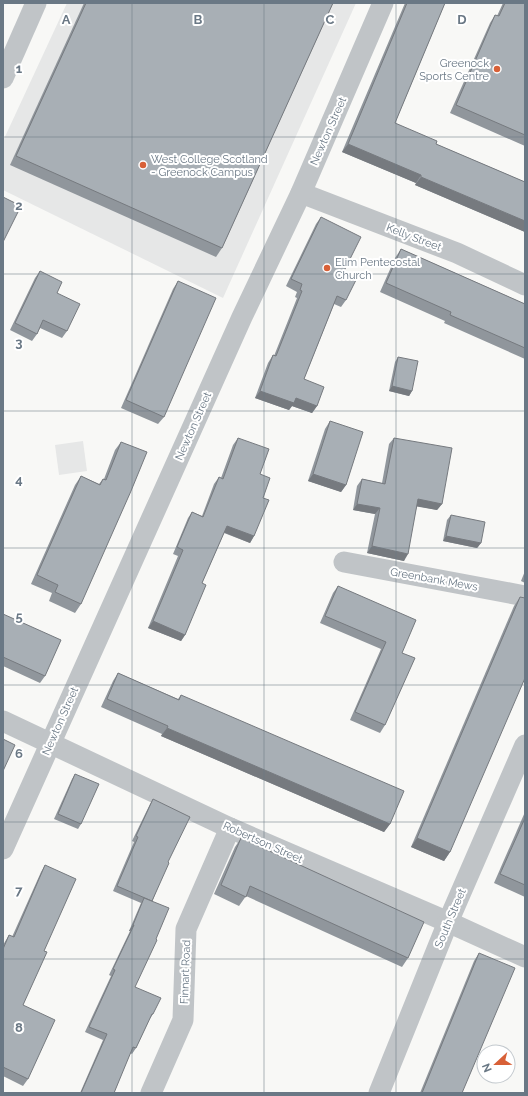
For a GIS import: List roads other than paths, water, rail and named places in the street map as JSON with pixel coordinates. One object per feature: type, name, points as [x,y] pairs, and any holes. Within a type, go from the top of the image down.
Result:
[{"type":"street","points":[[3,78],[9,47],[36,3]]},
{"type":"street","name":"Newton Street","points":[[3,849],[239,324],[301,193],[383,3]]},
{"type":"street","name":"Kelly Street","points":[[301,193],[457,254],[525,285]]},
{"type":"street","name":"Greenbank Mews","points":[[344,562],[525,596]]},
{"type":"street","name":"Robertson Street","points":[[3,721],[230,828],[448,922],[525,957]]},
{"type":"street","name":"South Street","points":[[379,1093],[448,922],[525,745]]},
{"type":"street","name":"Finnart Road","points":[[151,1093],[183,1020],[186,929],[230,828]]},
{"type":"place","name":"Greenock Sports Centre","points":[[497,69]]},
{"type":"place","name":"West College Scotland - Greenock Campus","points":[[143,165]]},
{"type":"place","name":"Elim Pentecostal Church","points":[[327,268]]}]
